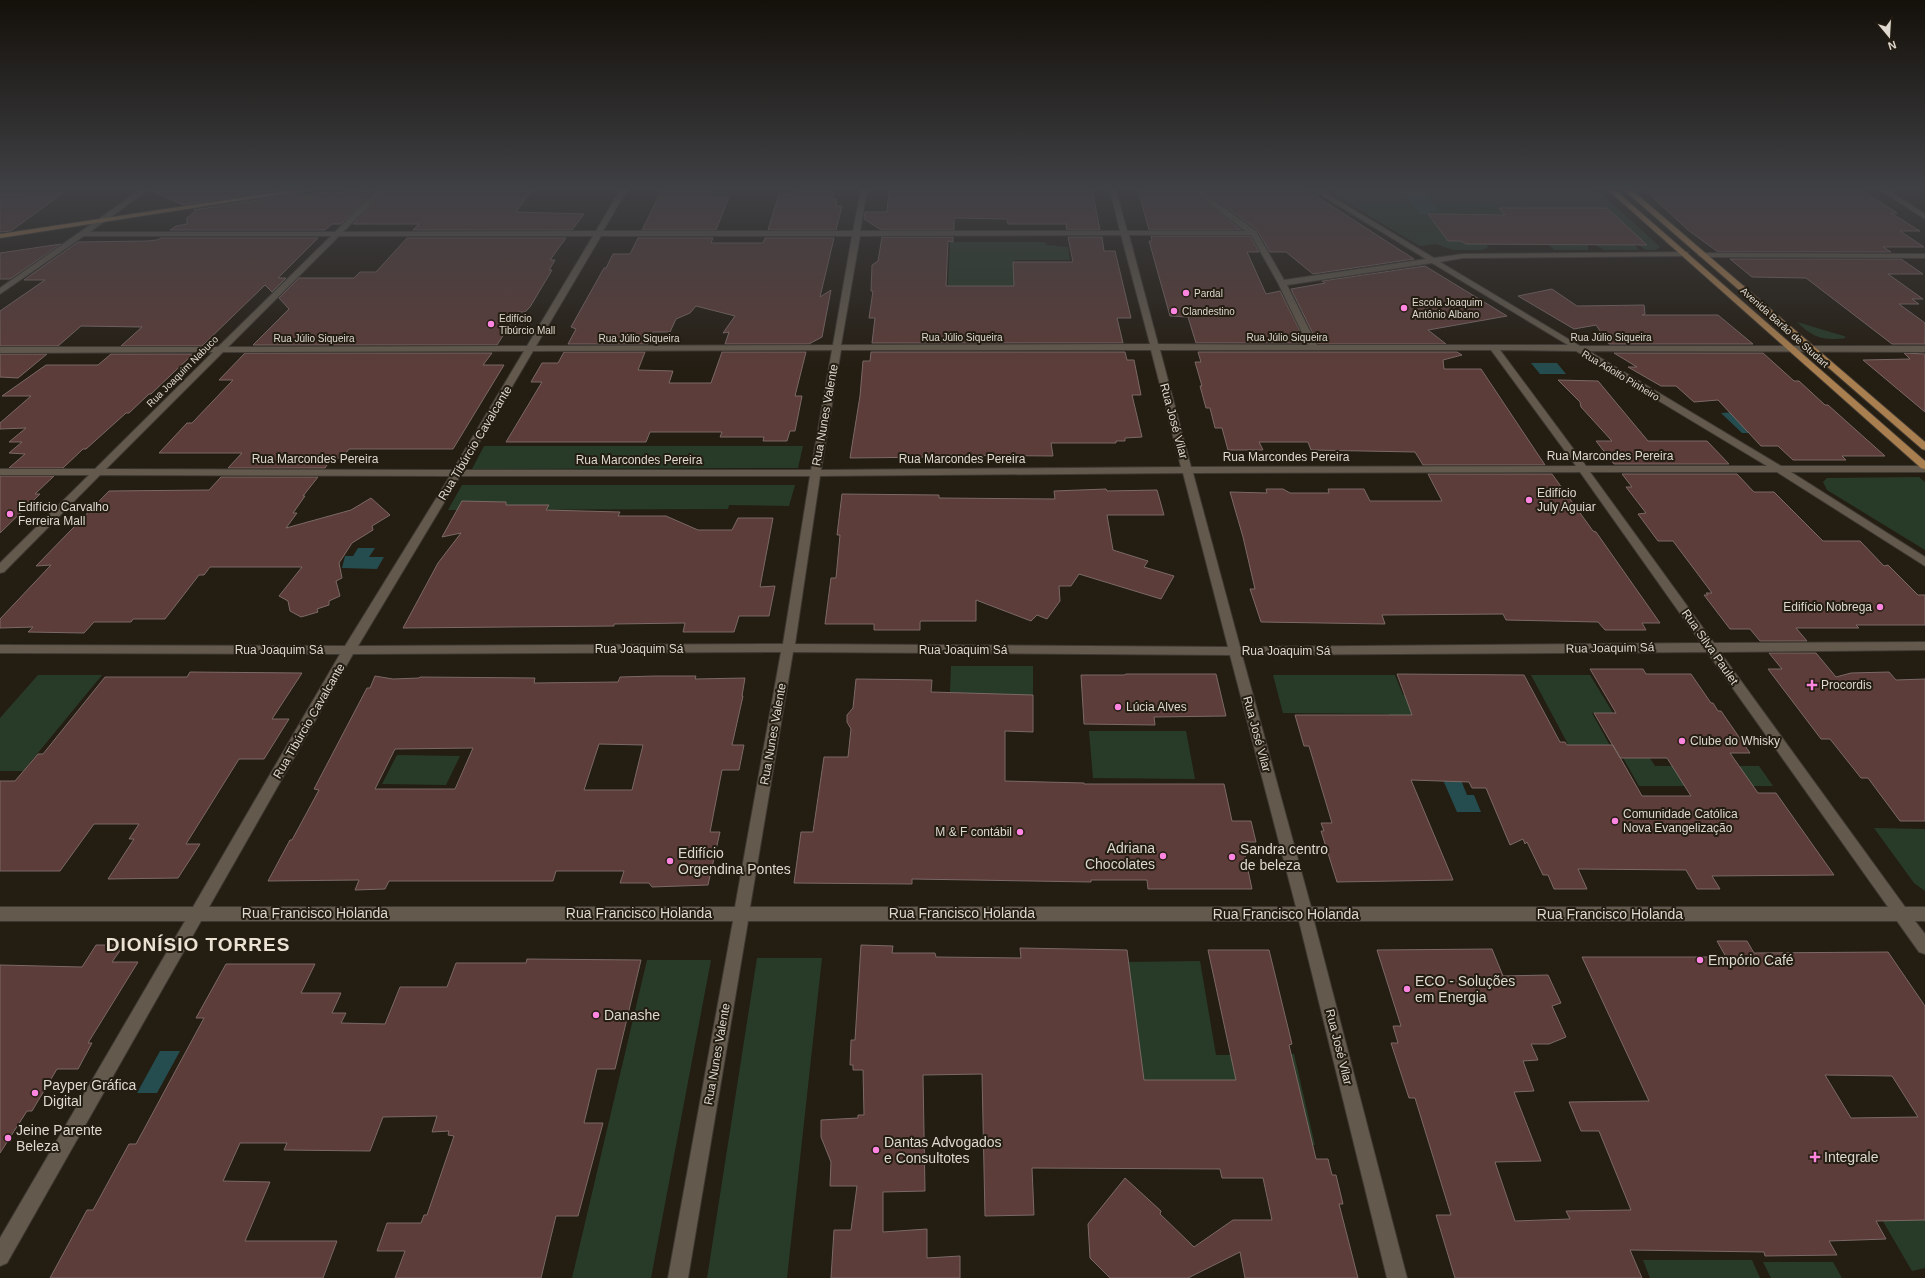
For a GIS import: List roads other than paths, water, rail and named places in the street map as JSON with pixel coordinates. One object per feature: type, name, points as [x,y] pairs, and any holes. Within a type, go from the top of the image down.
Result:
[{"type":"main road","name":"Avenida Barão de Studart","points":[[1680,250],[1925,467]]},
{"type":"main road","name":"Avenida Barão de Studart","points":[[1696,250],[1925,447]]},
{"type":"street","points":[[0,292],[61,250]]},
{"type":"street","name":"Rua Joaquim Nabuco","points":[[0,569],[220,349],[322,250]]},
{"type":"street","name":"Rua Tibúrcio Cavalcante","points":[[0,1256],[350,650],[458,472],[589,250]]},
{"type":"street","name":"Rua Nunes Valente","points":[[678,1278],[788,648],[815,473],[854,250]]},
{"type":"street","name":"Rua José Vilar","points":[[1130,250],[1154,347],[1305,914],[1397,1278]]},
{"type":"street","points":[[1263,250],[1282,283],[1314,348]]},
{"type":"street","name":"Rua Adolfo Pinheiro","points":[[1417,250],[1777,468],[1925,562]]},
{"type":"street","points":[[1282,283],[1434,260],[1478,255],[1685,254]]},
{"type":"street","points":[[1702,255],[1925,256]]},
{"type":"street","name":"Rua Júlio Siqueira","points":[[0,350],[1154,347],[1925,349]]},
{"type":"street","name":"Rua Silva Paulet","points":[[1494,348],[1925,947]]},
{"type":"street","name":"Rua Marcondes Pereira","points":[[0,472],[815,473],[1925,467]]},
{"type":"street","name":"Rua Joaquim Sá","points":[[0,648],[350,650],[788,648],[1236,651],[1925,646]]},
{"type":"street","name":"Rua Francisco Holanda","points":[[0,914],[1925,914]]},
{"type":"water","points":[[1531,363],[1557,363],[1566,374],[1540,374]]},
{"type":"water","points":[[1737,412],[1759,433],[1742,433],[1721,413]]},
{"type":"water","points":[[358,548],[375,548],[369,557],[384,557],[377,569],[342,568],[345,556],[353,556]]},
{"type":"water","points":[[1443,780],[1461,780],[1467,795],[1474,795],[1481,812],[1457,812]]},
{"type":"water","points":[[160,1051],[180,1051],[157,1093],[137,1093]]},
{"type":"place","name":"Pardal","points":[[1186,293]]},
{"type":"place","name":"Escola Joaquim Antônio Albano","points":[[1404,308]]},
{"type":"place","name":"Clandestino","points":[[1174,311]]},
{"type":"place","name":"Edifício Tibúrcio Mall","points":[[491,324]]},
{"type":"place","name":"Edifício July Aguiar","points":[[1529,500]]},
{"type":"place","name":"Edifício Carvalho Ferreira Mall","points":[[10,514]]},
{"type":"place","name":"Edifício Nobrega","points":[[1880,607]]},
{"type":"place","name":"Procordis","points":[[1812,685]]},
{"type":"place","name":"Lúcia Alves","points":[[1118,707]]},
{"type":"place","name":"Clube do Whisky","points":[[1682,741]]},
{"type":"place","name":"Comunidade Católica Nova Evangelização","points":[[1615,821]]},
{"type":"place","name":"M & F contábil","points":[[1020,832]]},
{"type":"place","name":"Adriana Chocolates","points":[[1163,856]]},
{"type":"place","name":"Sandra centro de beleza","points":[[1232,857]]},
{"type":"place","name":"Edifício Orgendina Pontes","points":[[670,861]]},
{"type":"place","name":"Empório Café","points":[[1700,960]]},
{"type":"place","name":"ECO - Soluções em Energia","points":[[1407,989]]},
{"type":"place","name":"Danashe","points":[[596,1015]]},
{"type":"place","name":"Payper Gráfica Digital","points":[[35,1093]]},
{"type":"place","name":"Jeine Parente Beleza","points":[[8,1138]]},
{"type":"place","name":"Dantas Advogados e Consultotes","points":[[876,1150]]},
{"type":"place","name":"Integrale","points":[[1815,1157]]},
{"type":"district","name":"DIONÍSIO TORRES","points":[[198,944]]}]
